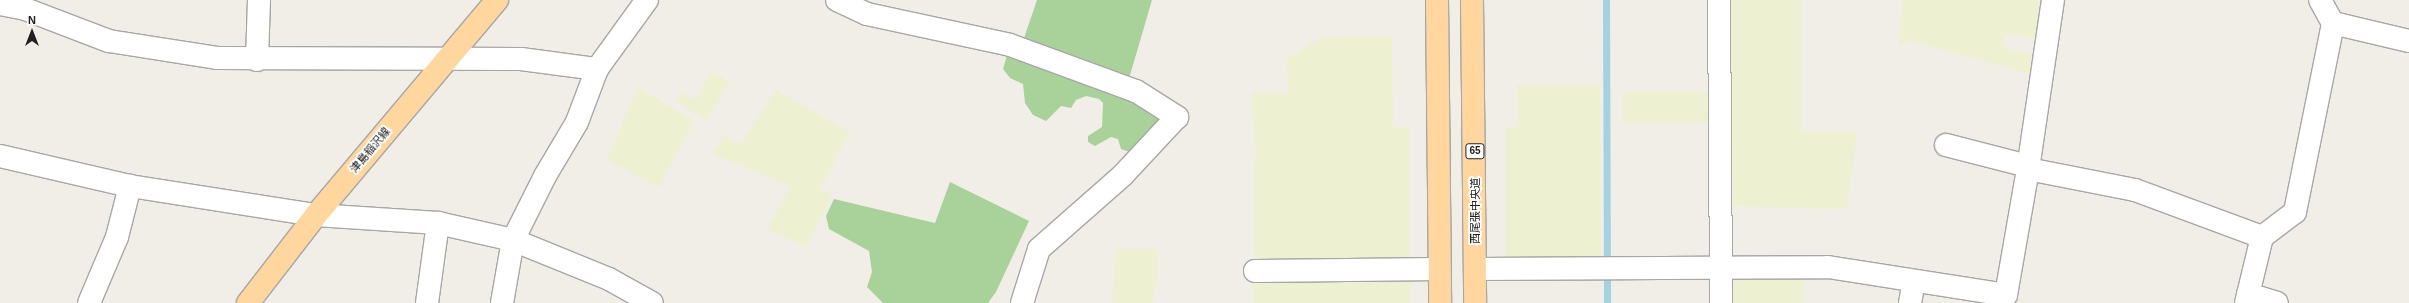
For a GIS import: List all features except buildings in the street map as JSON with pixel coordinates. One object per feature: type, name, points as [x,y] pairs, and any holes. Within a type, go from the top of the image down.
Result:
[{"type":"main road","name":"津島稲沢線","points":[[248,303],[316,215],[496,0]]},
{"type":"main road","points":[[1437,0],[1440,303]]},
{"type":"main road","name":"西尾張中央道","points":[[1472,0],[1476,303]]},
{"type":"street","points":[[257,60],[259,0]]},
{"type":"street","points":[[502,303],[513,240],[545,176],[577,122],[597,69],[647,0]]},
{"type":"street","points":[[837,0],[867,14],[1010,45],[1136,90],[1177,117],[1123,175],[1039,249],[1022,303]]},
{"type":"street","points":[[1719,0],[1721,303]]},
{"type":"street","points":[[1475,269],[1828,267],[2010,299],[2053,0]]},
{"type":"street","points":[[2277,303],[2247,299],[2262,237],[2295,212],[2333,24],[2320,0]]},
{"type":"street","points":[[8,4],[109,40],[217,58],[257,60],[521,59],[597,69]]},
{"type":"street","points":[[2333,24],[2409,41]]},
{"type":"street","points":[[1946,145],[2028,167],[2135,190],[2262,237]]},
{"type":"street","points":[[0,156],[130,186],[316,215],[438,223],[513,240],[609,279],[652,303]]},
{"type":"street","points":[[89,303],[117,237],[130,186]]},
{"type":"street","points":[[426,303],[438,223]]},
{"type":"street","points":[[1255,271],[1439,269]]},
{"type":"street","points":[[1910,303],[1914,281]]},
{"type":"green space","points":[[1037,0],[1152,0],[1128,82],[1022,44]]},
{"type":"green space","points":[[1730,0],[1801,0],[1801,131],[1857,132],[1847,209],[1733,206]]},
{"type":"green space","points":[[1903,0],[2043,0],[2037,38],[2005,34],[2003,49],[2034,54],[2030,74],[1911,41],[1898,46]]},
{"type":"green space","points":[[1392,36],[1393,127],[1410,127],[1410,258],[1254,258],[1253,170],[1256,154],[1251,93],[1288,93],[1287,58],[1323,37]]},
{"type":"green space","points":[[1008,52],[1160,110],[1161,125],[1135,154],[1121,149],[1118,139],[1111,137],[1095,146],[1088,142],[1088,136],[1102,127],[1103,103],[1099,99],[1086,96],[1076,100],[1071,108],[1061,106],[1046,121],[1033,115],[1025,103],[1023,84],[1010,78],[1003,69]]},
{"type":"green space","points":[[711,71],[729,82],[706,121],[675,101],[681,93],[695,100]]},
{"type":"green space","points":[[1517,85],[1600,85],[1601,259],[1505,259],[1505,127],[1517,127]]},
{"type":"green space","points":[[638,87],[694,121],[659,187],[607,160]]},
{"type":"green space","points":[[776,90],[850,132],[820,189],[832,195],[807,247],[767,229],[791,187],[713,154],[724,135],[741,144]]},
{"type":"green space","points":[[1623,92],[1708,92],[1708,123],[1623,123]]},
{"type":"green space","points":[[950,182],[1029,221],[996,292],[988,303],[883,303],[867,287],[872,272],[869,251],[829,229],[826,216],[834,199],[935,223]]},
{"type":"green space","points":[[1116,249],[1157,249],[1157,282],[1152,303],[1112,303]]},
{"type":"green space","points":[[1739,277],[1805,281],[1803,303],[1732,303],[1732,285]]},
{"type":"green space","points":[[1253,279],[1411,279],[1411,303],[1253,303]]},
{"type":"waterway","points":[[1606,0],[1607,254]]},
{"type":"waterway","points":[[1607,280],[1607,303]]}]
